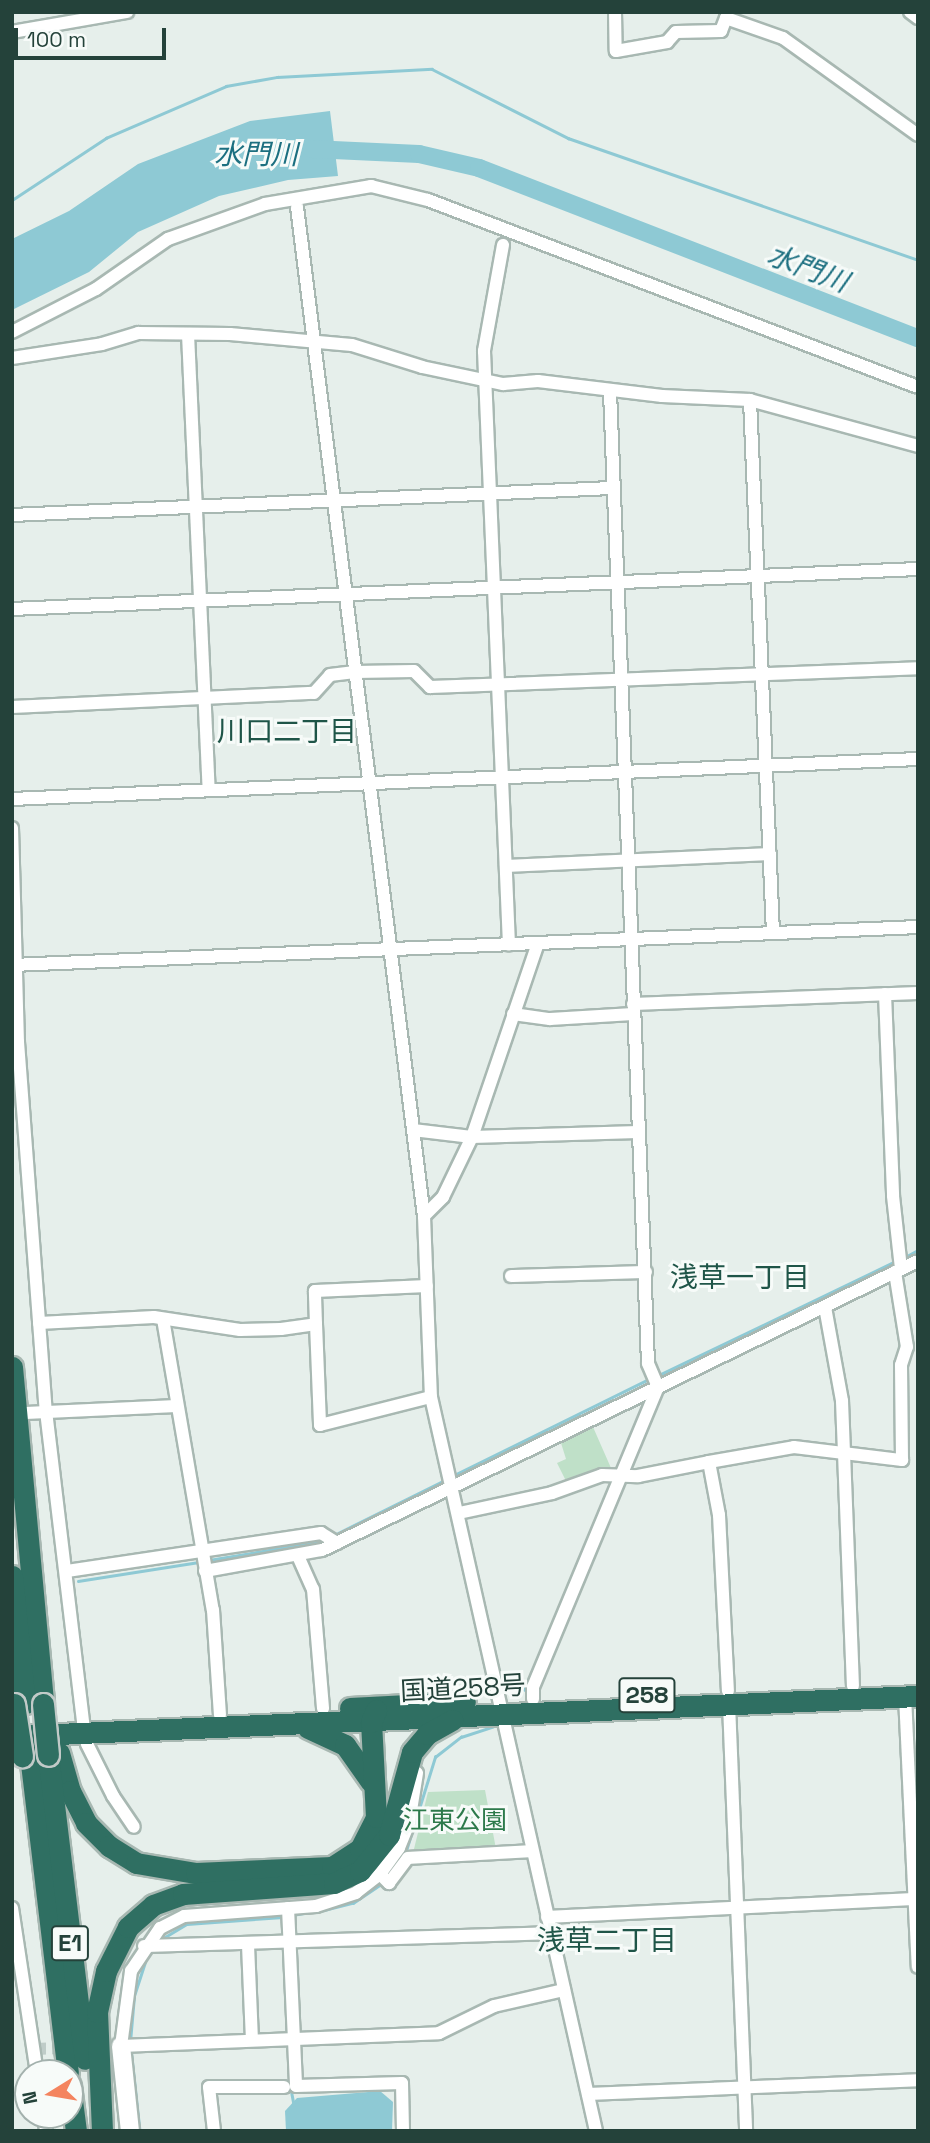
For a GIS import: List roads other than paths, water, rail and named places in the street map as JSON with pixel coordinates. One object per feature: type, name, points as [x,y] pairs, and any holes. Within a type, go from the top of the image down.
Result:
[{"type":"highway","points":[[12,1367],[26,1533],[26,1706],[40,1755],[98,1836],[136,1863],[175,1872],[332,1867],[360,1849],[372,1828],[376,1805],[379,1717]]},
{"type":"highway","name":"E1","points":[[12,1576],[26,1706],[40,1755],[95,2131]]},
{"type":"highway","name":"国道258号","points":[[12,1736],[323,1709],[379,1717],[460,1716],[533,1699],[728,1698],[853,1686],[913,1692]]},
{"type":"highway","name":"国道258号","points":[[26,1706],[84,1728],[290,1725],[502,1706],[913,1692]]},
{"type":"highway","points":[[102,2131],[97,2012],[109,1962],[128,1927],[153,1905],[183,1894],[320,1884],[347,1878],[371,1860],[389,1835],[410,1776],[418,1743],[437,1727],[460,1716]]},
{"type":"highway","points":[[379,1717],[400,1740],[410,1776]]},
{"type":"highway","points":[[290,1725],[321,1732],[345,1745],[368,1774],[376,1805]]},
{"type":"highway","name":"E1","points":[[40,1755],[48,1921],[66,2059]]},
{"type":"street","points":[[12,32],[127,12]]},
{"type":"street","points":[[615,12],[616,51],[667,42],[676,32],[721,31],[726,18],[782,38],[918,135]]},
{"type":"street","points":[[910,12],[918,18]]},
{"type":"street","points":[[12,332],[96,289],[146,251],[180,234],[265,204],[371,186],[440,204],[918,387]]},
{"type":"street","points":[[297,207],[317,343],[355,672],[424,1216],[431,1398],[596,2131]]},
{"type":"street","points":[[503,245],[484,351],[509,944]]},
{"type":"street","points":[[12,358],[102,344],[138,333],[352,345],[485,380],[538,381],[610,392],[751,400],[918,446]]},
{"type":"street","points":[[188,334],[198,602],[209,790]]},
{"type":"street","points":[[533,1699],[533,1687],[656,1380],[648,1363],[611,488],[610,392]]},
{"type":"street","points":[[751,400],[773,933]]},
{"type":"street","points":[[12,515],[611,488]]},
{"type":"street","points":[[12,609],[918,569]]},
{"type":"street","points":[[12,707],[314,693],[330,675],[355,672],[414,671],[430,687],[918,668]]},
{"type":"street","points":[[12,799],[918,759]]},
{"type":"street","points":[[12,828],[19,1147],[46,1411],[84,1728],[113,1796],[134,1827]]},
{"type":"street","points":[[506,866],[770,854]]},
{"type":"street","points":[[15,965],[390,947],[918,927]]},
{"type":"street","points":[[424,1216],[443,1197],[472,1137],[538,943]]},
{"type":"street","points":[[513,1014],[550,1019],[633,1009],[918,993]]},
{"type":"street","points":[[459,1513],[552,1493],[618,1474],[709,1462],[767,1449],[842,1451],[902,1460],[901,1365],[907,1347],[899,1265],[885,994]]},
{"type":"street","points":[[413,1129],[472,1137],[638,1132]]},
{"type":"street","points":[[67,1571],[298,1556],[656,1380],[825,1307],[899,1265],[918,1261]]},
{"type":"street","points":[[511,1276],[646,1272]]},
{"type":"street","points":[[427,1286],[315,1291],[320,1425],[431,1398]]},
{"type":"street","points":[[825,1307],[842,1401],[853,1686]]},
{"type":"street","points":[[39,1323],[163,1319],[240,1330],[316,1324]]},
{"type":"street","points":[[163,1319],[213,1610],[220,1716]]},
{"type":"street","points":[[26,1413],[176,1406]]},
{"type":"street","points":[[709,1462],[719,1515],[746,2131]]},
{"type":"street","points":[[203,1562],[332,1539]]},
{"type":"street","points":[[298,1556],[313,1589],[323,1709]]},
{"type":"street","points":[[913,1692],[918,1967]]},
{"type":"street","points":[[130,2131],[127,2046],[131,1972],[150,1948],[160,1928],[184,1916],[288,1913],[341,1901],[380,1874],[409,1824],[410,1776]]},
{"type":"street","points":[[380,1874],[388,1883],[408,1858],[532,1851]]},
{"type":"street","points":[[547,1917],[917,1899]]},
{"type":"street","points":[[12,1909],[35,2059]]},
{"type":"street","points":[[288,1913],[286,1944],[290,2039],[296,2086],[402,2082],[403,2131]]},
{"type":"street","points":[[150,1948],[550,1933]]},
{"type":"street","points":[[248,1945],[252,2040]]},
{"type":"street","points":[[127,2046],[439,2033],[494,2006],[564,1990]]},
{"type":"street","points":[[588,2094],[918,2080]]},
{"type":"street","points":[[214,2131],[209,2087],[284,2087]]},
{"type":"water","name":"水門川","points":[[330,111],[338,176],[288,180],[219,196],[138,232],[89,272],[12,310],[12,239],[69,211],[138,164],[250,121]]},
{"type":"water","points":[[380,2091],[393,2102],[392,2131],[286,2131],[285,2111],[297,2098]]},
{"type":"waterway","points":[[12,200],[106,138],[226,86],[277,77],[432,69],[568,138],[918,260]]},
{"type":"waterway","name":"水門川","points":[[312,149],[419,154],[479,168],[918,338]]},
{"type":"waterway","points":[[905,1257],[918,1250]]},
{"type":"waterway","points":[[659,1375],[896,1261]]},
{"type":"waterway","points":[[454,1475],[649,1379]]},
{"type":"waterway","points":[[332,1536],[445,1480]]},
{"type":"waterway","points":[[539,1657],[609,1489]]},
{"type":"waterway","points":[[209,1560],[323,1541]]},
{"type":"waterway","points":[[78,1581],[199,1562]]},
{"type":"waterway","points":[[524,1690],[528,1682]]},
{"type":"waterway","points":[[405,1854],[435,1757],[461,1737],[492,1727]]},
{"type":"waterway","points":[[320,1911],[353,1903],[380,1885]]},
{"type":"waterway","points":[[292,1915],[310,1912]]},
{"type":"waterway","points":[[160,1940],[187,1924],[283,1917]]},
{"type":"waterway","points":[[130,2042],[134,1996],[146,1960]]},
{"type":"waterway","points":[[131,2048],[140,2131]]},
{"type":"waterway","points":[[290,2084],[294,2105]]},
{"type":"tunnel","points":[[34,2049],[68,2048]]},
{"type":"district","name":"川口二丁目","points":[[287,731]]},
{"type":"district","name":"浅草一丁目","points":[[740,1277]]},
{"type":"district","name":"浅草二丁目","points":[[607,1940]]},
{"type":"park label","name":"江東公園","points":[[455,1821]]}]
